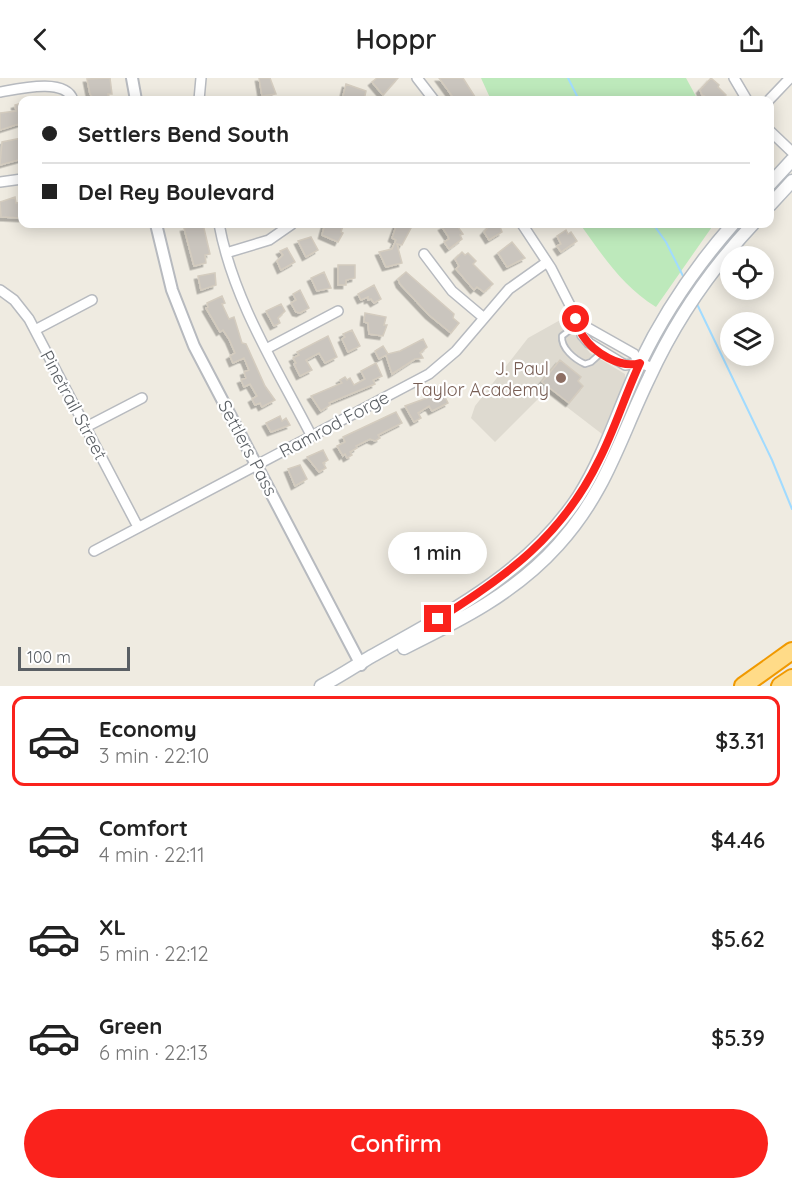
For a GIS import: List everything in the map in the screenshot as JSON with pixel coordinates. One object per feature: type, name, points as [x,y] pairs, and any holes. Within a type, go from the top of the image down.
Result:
[{"type":"highway","points":[[743,686],[792,651]]},
{"type":"highway","points":[[780,686],[792,678]]},
{"type":"main road","points":[[774,180],[792,160]]},
{"type":"main road","points":[[774,201],[792,181]]},
{"type":"main road","points":[[321,686],[361,665],[495,583],[546,538],[572,506],[594,471],[640,363],[669,310],[729,228]]},
{"type":"main road","points":[[361,665],[378,661],[483,608],[527,576],[552,552],[583,515],[605,480],[665,345],[718,264],[750,228]]},
{"type":"street","points":[[132,78],[135,96]]},
{"type":"street","points":[[199,96],[201,78]]},
{"type":"street","points":[[417,78],[431,96]]},
{"type":"street","points":[[734,78],[745,96]]},
{"type":"street","points":[[773,96],[790,78]]},
{"type":"street","points":[[0,92],[51,83],[68,83],[72,96]]},
{"type":"street","points":[[774,135],[792,152]]},
{"type":"street","points":[[0,182],[18,180]]},
{"type":"street","name":"Settlers Pass","points":[[157,228],[168,275],[182,318],[361,665]]},
{"type":"street","points":[[220,228],[241,297],[311,435]]},
{"type":"street","points":[[226,253],[269,240],[286,228]]},
{"type":"street","points":[[525,228],[547,262],[579,323],[582,335],[601,352],[625,365],[640,363],[653,368]]},
{"type":"street","points":[[424,254],[452,291],[483,318]]},
{"type":"street","name":"Ramrod Forge","points":[[94,551],[436,368],[456,351],[509,289],[547,262]]},
{"type":"street","name":"Pinetrail Street","points":[[0,290],[20,306],[35,330],[138,527]]},
{"type":"street","points":[[35,330],[92,300]]},
{"type":"street","points":[[266,349],[338,311]]},
{"type":"street","points":[[579,323],[634,354],[640,363]]},
{"type":"street","points":[[86,428],[142,398]]},
{"type":"lane","points":[[579,323],[562,336],[561,342],[565,348],[585,364],[591,362],[601,352]]},
{"type":"shaded area","name":"J. Paul Taylor Academy","points":[[562,319],[590,353],[625,374],[625,381],[602,434],[546,391],[495,442],[471,418],[475,406],[528,338]]},
{"type":"green space","points":[[481,78],[686,78],[696,96],[489,96]]},
{"type":"green space","points":[[583,228],[711,228],[656,307],[633,290],[605,259]]},
{"type":"building","points":[[110,78],[112,94],[92,96],[87,79]]},
{"type":"building","points":[[259,78],[270,78],[276,94],[262,96]]},
{"type":"building","points":[[377,78],[398,78],[383,95],[372,82]]},
{"type":"building","points":[[439,78],[463,78],[474,96],[452,96]]},
{"type":"building","points":[[711,78],[726,95],[704,96],[700,90]]},
{"type":"building","points":[[346,84],[366,91],[365,96],[343,96]]},
{"type":"building","points":[[18,104],[18,124],[0,130],[0,113],[16,111],[15,105]]},
{"type":"building","points":[[18,139],[18,160],[0,165],[2,142]]},
{"type":"building","points":[[15,197],[16,203],[18,203],[18,218],[1,217],[0,202]]},
{"type":"building","points":[[184,228],[204,228],[210,254],[205,255],[206,263],[194,266]]},
{"type":"building","points":[[324,228],[342,228],[341,232],[343,233],[338,242],[322,235]]},
{"type":"building","points":[[396,228],[411,228],[402,245],[397,244],[402,263],[386,267],[379,252],[392,249],[396,240],[392,238]]},
{"type":"building","points":[[443,228],[459,228],[463,234],[460,235],[462,239],[449,249],[444,242],[449,239]]},
{"type":"building","points":[[488,228],[500,228],[502,232],[489,240],[484,232]]},
{"type":"building","points":[[566,230],[568,234],[571,232],[577,241],[561,252],[557,246],[561,244],[557,236]]},
{"type":"building","points":[[311,237],[318,250],[306,257],[298,241]]},
{"type":"building","points":[[512,242],[525,258],[507,267],[498,253]]},
{"type":"building","points":[[287,248],[295,262],[281,270],[277,261],[283,255],[280,251]]},
{"type":"building","points":[[462,252],[465,255],[468,253],[476,261],[473,264],[493,284],[484,292],[477,287],[474,290],[456,269],[459,266],[455,259]]},
{"type":"building","points":[[338,265],[355,265],[355,278],[346,280],[346,285],[338,285]]},
{"type":"building","points":[[324,272],[331,288],[317,291],[311,278]]},
{"type":"building","points":[[406,272],[454,314],[453,318],[459,323],[451,333],[429,315],[400,284],[398,279]]},
{"type":"building","points":[[215,273],[216,285],[201,290],[198,276]]},
{"type":"building","points":[[374,285],[381,299],[374,303],[371,299],[368,300],[368,297],[361,300],[358,294]]},
{"type":"building","points":[[300,290],[309,308],[300,313],[296,312],[291,303],[296,300],[293,294]]},
{"type":"building","points":[[222,296],[225,303],[222,304],[229,319],[234,317],[242,343],[246,344],[265,386],[275,400],[262,407],[260,403],[255,405],[252,399],[257,396],[250,384],[244,387],[241,380],[246,378],[244,372],[249,370],[244,358],[233,363],[230,356],[235,353],[229,339],[223,330],[220,332],[206,308],[207,303]]},
{"type":"building","points":[[281,304],[285,311],[278,318],[280,323],[274,326],[266,311]]},
{"type":"building","points":[[365,313],[386,317],[384,325],[387,325],[383,336],[369,334],[368,323],[364,322]]},
{"type":"building","points":[[352,330],[360,346],[348,352],[342,339],[345,337],[343,334]]},
{"type":"building","points":[[328,336],[337,357],[325,363],[319,353],[306,360],[312,370],[300,376],[293,358],[299,355],[297,352]]},
{"type":"building","points":[[423,339],[427,347],[420,353],[423,358],[415,359],[392,374],[386,355],[379,359],[375,351],[383,346],[388,354],[400,351]]},
{"type":"building","points":[[560,360],[581,377],[578,381],[583,386],[569,403],[542,382]]},
{"type":"building","points":[[376,363],[382,376],[373,380],[375,384],[329,403],[330,405],[321,411],[311,396],[342,383],[340,380],[345,377],[347,380],[350,378],[354,385],[365,379],[361,371]]},
{"type":"building","points":[[439,386],[448,403],[432,411],[429,406],[418,413],[421,418],[414,422],[405,406],[435,395],[432,389]]},
{"type":"building","points":[[396,412],[402,423],[378,435],[380,438],[375,441],[370,439],[356,446],[357,448],[350,452],[352,455],[347,458],[345,454],[343,456],[337,446],[345,442],[343,437]]},
{"type":"building","points":[[280,416],[282,421],[286,418],[290,425],[271,432],[266,423]]},
{"type":"building","points":[[323,450],[328,460],[323,463],[326,468],[319,472],[307,457]]},
{"type":"building","points":[[300,465],[307,479],[295,486],[288,469]]},
{"type":"waterway","points":[[568,78],[577,96]]},
{"type":"waterway","points":[[656,228],[666,242],[684,278]]},
{"type":"waterway","points":[[696,302],[772,460],[792,509]]},
{"type":"place","name":"J. Paul Taylor Academy","points":[[561,378]]},
{"type":"route","points":[[438,619],[495,583],[537,548],[572,506],[606,446],[640,363],[625,365],[601,352],[582,335],[576,319]]}]
